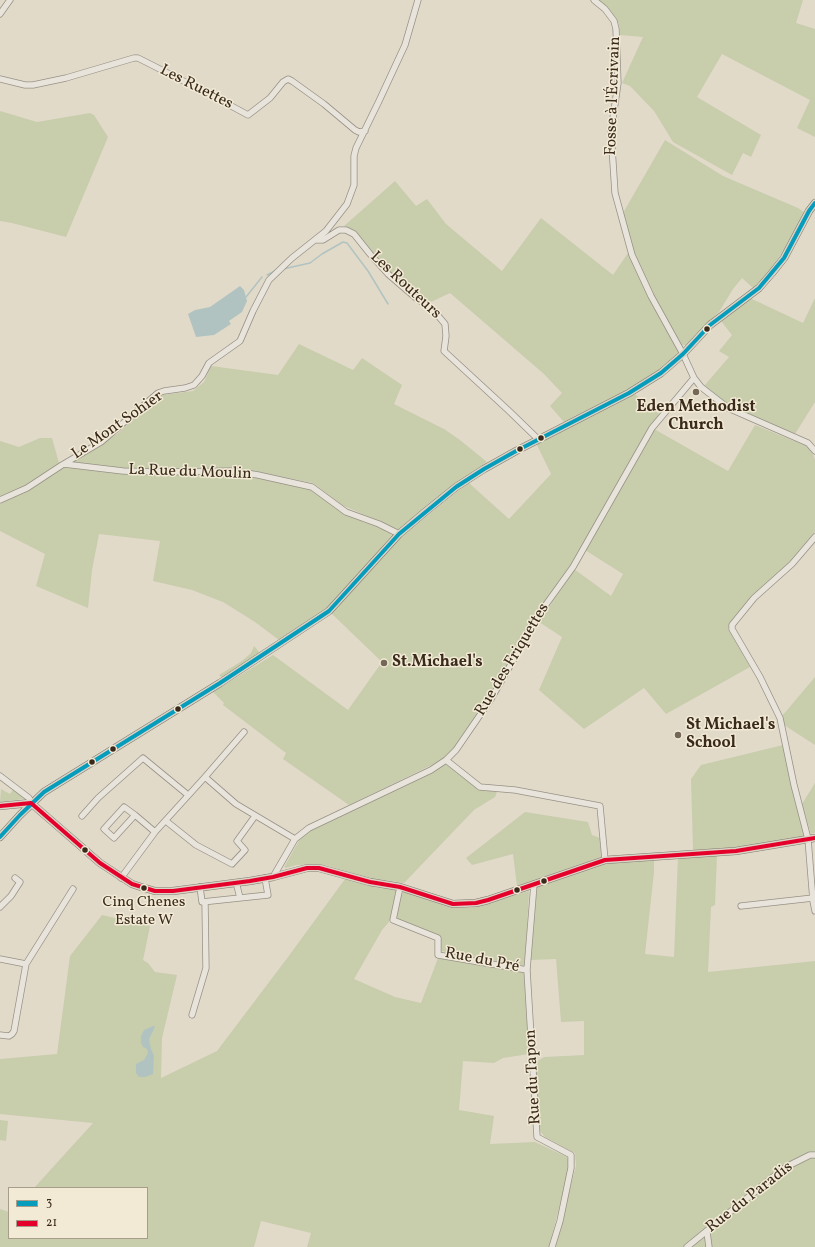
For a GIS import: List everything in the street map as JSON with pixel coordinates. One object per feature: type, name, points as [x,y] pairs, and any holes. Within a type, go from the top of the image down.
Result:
[{"type":"main road","points":[[0,837],[31,803],[44,792],[220,683],[322,616],[337,603],[399,534],[456,487],[484,469],[538,439],[629,393],[662,373],[683,354],[710,325],[759,288],[784,258],[815,202]]},
{"type":"main road","points":[[0,806],[31,803],[100,863],[121,878],[132,884],[155,891],[173,891],[273,877],[307,868],[319,868],[370,882],[400,887],[453,904],[476,904],[605,860],[736,851],[812,838]]},
{"type":"main road","points":[[13,804],[19,806],[20,815]]},
{"type":"street","points":[[0,14],[10,0]]},
{"type":"street","points":[[316,240],[332,224],[347,204],[354,185],[354,156],[356,148],[405,45],[418,0]]},
{"type":"street","name":"Fosse à l'Écrivain","points":[[594,0],[605,8],[614,21],[616,29],[618,83],[611,132],[615,193],[632,255],[651,296],[683,354],[694,378],[701,387],[728,408],[808,443],[815,451]]},
{"type":"street","name":"Les Ruettes","points":[[0,79],[25,85],[33,85],[66,78],[138,58],[248,115],[270,98],[283,82],[288,79],[324,104],[355,130],[359,132],[365,131]]},
{"type":"street","name":"Les Routeurs","points":[[316,240],[323,240],[339,230],[346,230],[354,234],[388,274],[416,298],[434,310],[445,324],[446,336],[444,351],[538,439]]},
{"type":"street","name":"Le Mont Sohier","points":[[0,500],[27,488],[101,442],[158,393],[194,385],[202,376],[209,363],[240,341],[269,280],[280,269],[316,240]]},
{"type":"street","name":"Rue des Friquettes","points":[[273,877],[295,839],[309,828],[431,770],[446,760],[456,750],[491,699],[542,610],[573,567],[652,428],[694,378]]},
{"type":"street","name":"La Rue du Moulin","points":[[64,464],[123,471],[234,471],[258,475],[312,487],[346,512],[379,524],[399,534]]},
{"type":"street","points":[[815,537],[792,564],[754,598],[732,625],[732,629],[760,677],[780,718],[794,785],[812,838],[813,898],[815,911]]},
{"type":"street","points":[[121,878],[155,832],[244,732]]},
{"type":"street","points":[[82,816],[98,798],[143,758],[188,795]]},
{"type":"street","points":[[446,760],[480,787],[515,790],[600,806],[605,860]]},
{"type":"street","points":[[0,776],[29,798],[31,803]]},
{"type":"street","points":[[205,777],[236,804],[295,839]]},
{"type":"street","points":[[134,815],[114,838],[104,829],[124,807],[134,815],[155,832]]},
{"type":"street","points":[[166,821],[196,845],[232,864],[244,850],[237,841],[255,816]]},
{"type":"street","points":[[0,908],[11,896],[20,882],[15,878]]},
{"type":"street","points":[[200,887],[202,902],[268,895],[265,878]]},
{"type":"street","name":"Rue du Tapon","points":[[534,884],[527,970],[537,1137],[571,1155],[571,1168],[560,1221],[552,1247]]},
{"type":"street","points":[[237,886],[240,898]]},
{"type":"street","name":"Rue du Pré","points":[[400,887],[393,920],[438,938],[438,955],[527,970]]},
{"type":"street","points":[[0,1034],[9,1036],[14,1031],[26,964],[73,889]]},
{"type":"street","points":[[741,906],[813,898]]},
{"type":"street","points":[[192,1015],[206,968],[205,902]]},
{"type":"street","points":[[0,959],[26,964]]},
{"type":"street","name":"Rue du Paradis","points":[[687,1247],[786,1167],[810,1155],[815,1155]]},
{"type":"street","points":[[707,1232],[709,1247]]},
{"type":"green space","points":[[599,0],[803,0],[796,23],[815,29],[815,137],[797,128],[810,100],[722,54],[697,97],[761,135],[751,157],[743,153],[732,175],[673,142],[654,111],[630,86],[622,83],[643,37],[620,35],[619,24],[616,18]]},
{"type":"green space","points":[[0,111],[37,122],[90,113],[94,115],[108,137],[66,237],[0,221]]},
{"type":"green space","points":[[665,140],[723,176],[798,208],[804,212],[788,244],[768,273],[753,288],[742,278],[733,289],[719,312],[686,345],[681,345],[657,304],[634,255],[623,213]]},
{"type":"green space","points":[[395,181],[416,206],[427,199],[446,224],[502,271],[541,218],[613,275],[628,253],[659,317],[680,352],[656,374],[564,422],[550,406],[562,393],[544,374],[450,293],[431,302],[422,300],[390,272],[354,230],[344,226]]},
{"type":"green space","points":[[750,298],[803,323],[815,298],[815,402],[795,434],[731,407],[704,386],[729,357],[719,351],[732,335],[721,321]]},
{"type":"green space","points":[[299,344],[353,370],[362,358],[402,385],[394,404],[444,429],[487,462],[447,491],[401,529],[396,529],[342,505],[313,483],[231,468],[112,468],[73,462],[117,434],[153,401],[163,395],[193,391],[204,382],[211,366],[278,375]]},
{"type":"green space","points":[[635,394],[660,415],[579,553],[564,576],[540,607],[490,699],[448,756],[349,805],[283,759],[286,753],[223,705],[224,703],[213,692],[273,655],[348,710],[382,662],[331,613],[401,537],[469,483],[509,519],[551,474],[536,443]]},
{"type":"green space","points":[[755,425],[811,448],[815,460],[815,532],[790,562],[764,585],[731,623],[728,629],[750,667],[666,714],[644,688],[584,729],[539,690],[562,637],[539,622],[574,569],[611,596],[623,574],[585,550],[654,429],[728,471]]},
{"type":"green space","points":[[40,438],[52,438],[59,463],[23,487],[0,498],[0,441],[19,447]]},
{"type":"green space","points":[[64,467],[142,475],[234,474],[256,477],[309,489],[346,513],[363,522],[381,527],[392,535],[330,607],[279,640],[255,622],[223,602],[192,590],[153,581],[160,541],[99,534],[92,570],[88,608],[36,586],[45,554],[0,531],[0,504],[27,490]]},
{"type":"green space","points":[[254,646],[260,653],[222,678],[219,675],[242,661],[251,653]]},
{"type":"green space","points":[[815,677],[815,745],[784,725],[782,716]]},
{"type":"green space","points":[[783,745],[805,836],[735,848],[693,850],[691,779],[701,765]]},
{"type":"green space","points":[[446,764],[478,789],[497,792],[495,797],[474,810],[404,883],[363,877],[329,866],[314,864],[284,867],[300,839],[310,830]]},
{"type":"green space","points":[[815,783],[815,833],[811,834],[802,804]]},
{"type":"green space","points":[[14,788],[23,795],[24,799],[0,802],[1,789],[10,794]]},
{"type":"green space","points":[[525,812],[588,822],[592,835],[600,838],[601,857],[517,886],[513,854],[472,865],[466,858]]},
{"type":"green space","points":[[717,855],[715,905],[711,907],[708,972],[815,961],[815,1152],[755,1189],[683,1247],[554,1247],[576,1166],[575,1153],[545,1137],[540,1131],[535,1063],[544,1057],[584,1055],[584,1021],[561,1022],[556,959],[530,960],[537,887],[607,863],[654,858],[654,872],[645,954],[674,957],[678,856]]},
{"type":"green space","points":[[345,879],[378,888],[395,890],[397,893],[389,922],[382,930],[354,979],[395,997],[421,1003],[438,958],[524,973],[529,1054],[503,1058],[494,1063],[463,1061],[459,1110],[494,1116],[490,1144],[535,1142],[567,1157],[570,1165],[549,1247],[307,1247],[311,1233],[261,1221],[254,1247],[0,1247],[0,1209],[8,1212],[8,1239],[148,1239],[148,1187],[35,1187],[93,1123],[0,1114],[0,1059],[57,1054],[70,956],[102,915],[150,926],[143,960],[148,963],[155,972],[177,975],[162,1038],[161,1078],[217,1051]]},
{"type":"green space","points":[[529,891],[525,966],[441,951],[439,936],[394,919],[400,895],[404,892],[453,908],[471,908]]},
{"type":"green space","points":[[0,1120],[8,1121],[6,1141],[0,1140]]},
{"type":"green space","points":[[815,1156],[815,1247],[710,1247],[710,1235],[712,1229],[782,1172],[810,1157]]},
{"type":"green space","points":[[705,1237],[707,1247],[691,1247]]},
{"type":"shaded area","points":[[240,286],[244,290],[247,301],[242,312],[229,321],[231,324],[214,335],[196,337],[188,314],[195,310],[210,307]]},
{"type":"shaded area","points":[[153,1026],[155,1027],[149,1039],[154,1056],[153,1074],[145,1077],[139,1077],[136,1073],[136,1064],[144,1060],[148,1053],[147,1049],[143,1047],[141,1043],[141,1036],[144,1030]]},
{"type":"waterway","points":[[283,269],[310,263],[343,242],[347,243],[368,271],[388,304]]},
{"type":"waterway","points":[[267,275],[275,271]]},
{"type":"waterway","points":[[246,297],[262,277]]},
{"type":"transit line","name":"3","points":[[0,837],[44,792],[220,683],[329,611],[399,534],[456,487],[516,451],[629,393],[661,373],[683,354],[710,325],[759,288],[784,258],[809,211],[815,203]]},
{"type":"transit line","name":"21","points":[[0,806],[31,803],[100,863],[132,884],[155,891],[173,891],[250,881],[273,877],[307,868],[319,868],[370,882],[400,887],[453,904],[476,903],[488,900],[605,860],[736,851],[815,838]]},
{"type":"place","name":"Eden Methodist Church","points":[[696,392]]},
{"type":"place","name":"St.Michael's","points":[[384,663]]},
{"type":"place","name":"St Michael's School","points":[[678,735]]},
{"type":"place","name":"Cinq Chenes Estate W","points":[[144,888]]}]
